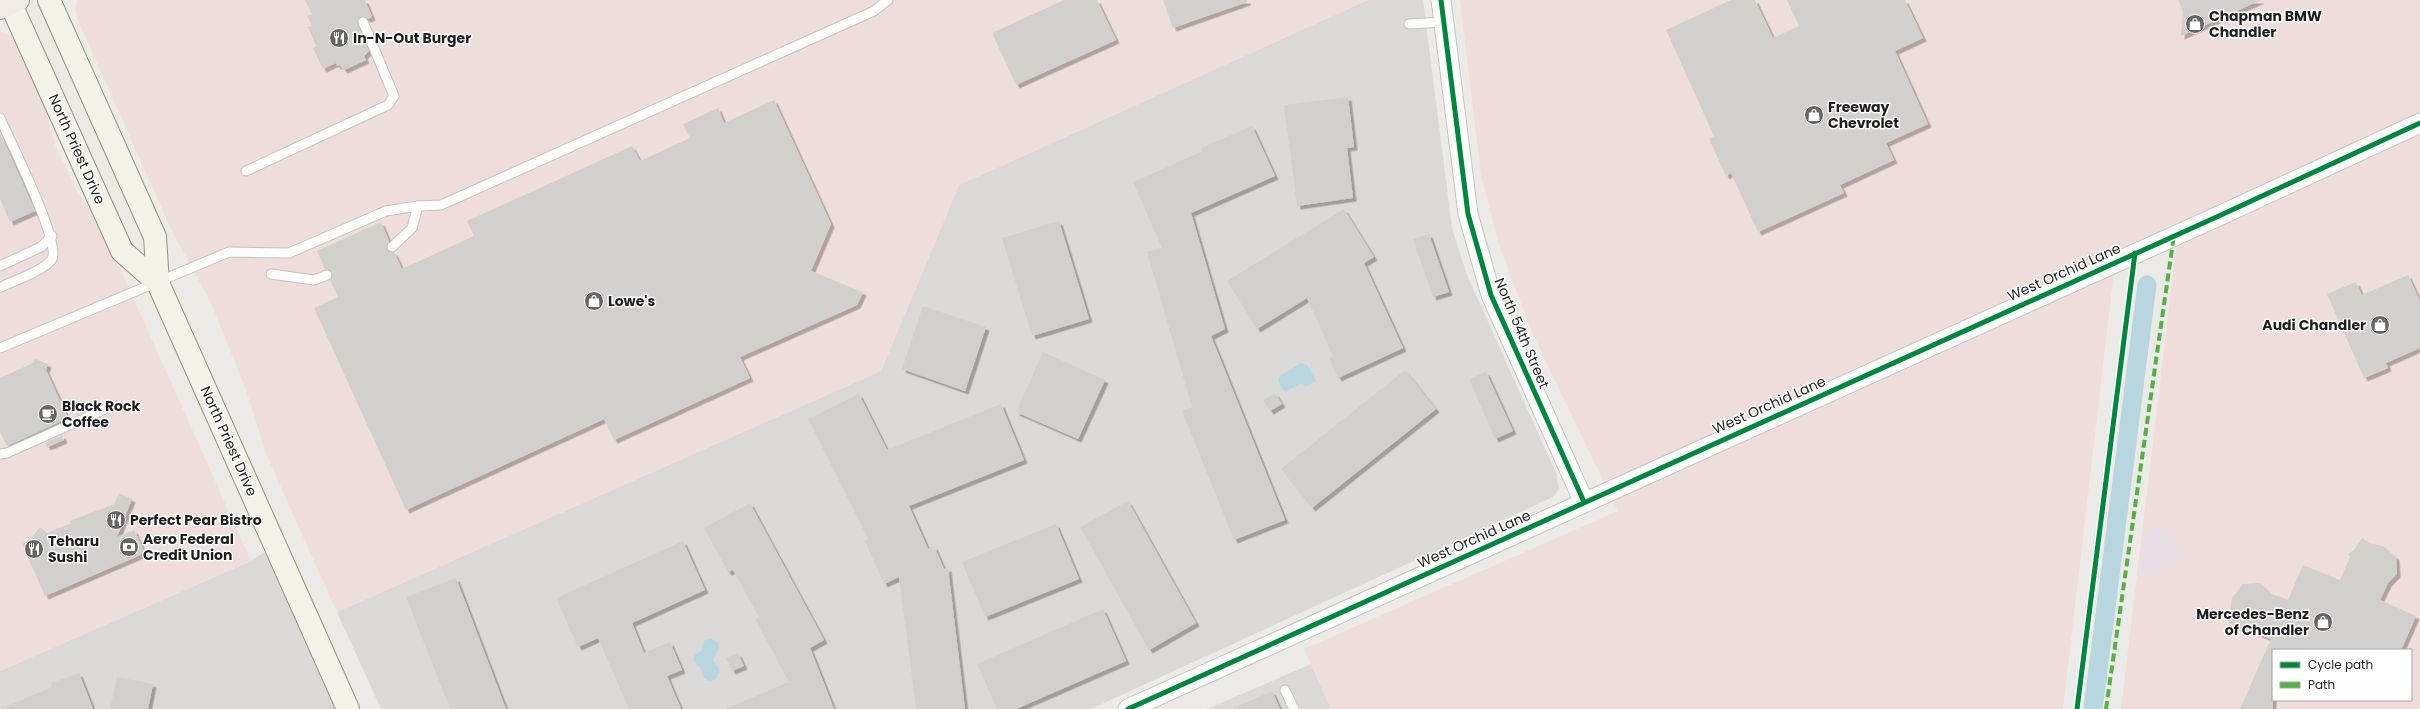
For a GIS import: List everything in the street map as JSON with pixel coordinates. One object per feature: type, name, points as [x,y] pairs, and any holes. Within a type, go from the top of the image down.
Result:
[{"type":"main road","name":"North Priest Drive","points":[[49,0],[154,237],[158,283],[348,709]]},
{"type":"main road","name":"North Priest Drive","points":[[10,3],[122,251],[158,283]]},
{"type":"street","name":"North 54th Street","points":[[1441,0],[1468,214],[1491,295],[1584,502]]},
{"type":"street","name":"West Orchid Lane","points":[[1128,709],[2222,215],[2420,123]]},
{"type":"lane","points":[[0,348],[229,252],[289,254],[386,210],[441,205],[874,11],[888,0]]},
{"type":"lane","points":[[246,171],[388,105],[394,96],[390,83],[363,22]]},
{"type":"lane","points":[[1409,24],[1444,22]]},
{"type":"lane","points":[[0,118],[52,236],[54,252],[50,262],[1,287]]},
{"type":"lane","points":[[392,247],[412,228],[418,206]]},
{"type":"lane","points":[[0,266],[41,247],[52,236]]},
{"type":"lane","points":[[272,274],[314,280],[327,275]]},
{"type":"lane","points":[[0,454],[7,453],[103,410]]},
{"type":"lane","points":[[1285,690],[1294,709]]},
{"type":"shaded area","points":[[78,0],[1368,0],[959,185],[881,371],[337,612],[267,456],[245,387],[211,303],[172,231],[78,20],[75,8]]},
{"type":"shaded area","points":[[1368,0],[1423,0],[1452,228],[1467,275],[1556,473],[1559,489],[1553,497],[1091,709],[381,709],[337,612],[881,371],[959,185]]},
{"type":"shaded area","points":[[1460,0],[2420,0],[2420,709],[2121,709],[2178,233],[2115,262],[2063,709],[1331,709],[1304,649],[1618,511],[1533,335],[1498,242],[1481,175]]},
{"type":"shaded area","points":[[0,31],[16,38],[38,82],[55,145],[78,193],[99,222],[251,561],[0,671]]},
{"type":"shaded area","points":[[2167,522],[2184,558],[2140,579],[2145,532]]},
{"type":"shaded area","points":[[275,545],[346,709],[0,709],[0,671],[251,561]]},
{"type":"shaded area","points":[[1311,664],[1331,709],[1207,709]]},
{"type":"water","points":[[1301,363],[1307,365],[1316,381],[1305,387],[1302,383],[1285,392],[1278,381],[1279,377]]},
{"type":"water","points":[[710,638],[718,643],[719,647],[713,660],[720,670],[716,679],[709,681],[703,677],[701,669],[693,660],[695,655],[701,651],[704,641]]},
{"type":"building","name":"In-N-Out Burger","points":[[305,0],[365,0],[372,17],[368,19],[361,16],[357,22],[369,51],[364,56],[366,60],[344,70],[340,65],[337,66],[336,63],[323,69],[313,48],[316,46],[308,27],[312,26],[307,16],[312,14]]},
{"type":"building","points":[[1064,0],[1097,0],[1116,40],[1016,85],[992,33]]},
{"type":"building","points":[[1163,0],[1247,0],[1247,2],[1173,28]]},
{"type":"building","name":"Freeway Chevrolet","points":[[1731,0],[1755,0],[1773,38],[1799,26],[1787,0],[1905,0],[1923,38],[1895,51],[1928,124],[1886,143],[1894,160],[1840,185],[1844,193],[1758,232],[1731,173],[1726,176],[1709,139],[1714,136],[1666,30]]},
{"type":"building","name":"Chapman BMW Chandler","points":[[2178,0],[2261,0],[2181,36],[2183,11]]},
{"type":"building","points":[[1348,97],[1354,147],[1347,148],[1353,198],[1297,206],[1284,105]]},
{"type":"building","name":"Lowe's","points":[[774,100],[831,224],[811,271],[863,292],[857,305],[740,357],[750,378],[614,440],[604,419],[406,510],[314,308],[338,297],[330,280],[332,272],[325,269],[317,251],[381,222],[389,241],[386,249],[390,253],[394,252],[402,269],[474,236],[467,221],[632,146],[640,161],[690,138],[683,124],[718,108],[724,123]]},
{"type":"building","points":[[1252,126],[1275,176],[1191,213],[1225,329],[1211,336],[1285,520],[1234,540],[1182,411],[1192,407],[1147,252],[1162,248],[1133,182],[1203,151],[1201,148]]},
{"type":"building","points":[[0,132],[35,211],[10,222],[0,199]]},
{"type":"building","points":[[1344,209],[1374,257],[1364,263],[1403,348],[1338,378],[1329,358],[1333,356],[1307,298],[1257,329],[1227,281]]},
{"type":"building","points":[[1059,221],[1089,319],[1032,336],[1002,238]]},
{"type":"building","points":[[1429,234],[1449,292],[1433,297],[1413,239]]},
{"type":"building","name":"Audi Chandler","points":[[2408,275],[2420,301],[2420,348],[2386,363],[2388,368],[2364,378],[2327,294],[2356,282],[2362,295]]},
{"type":"building","points":[[923,306],[986,327],[965,391],[902,369]]},
{"type":"building","points":[[1043,352],[1105,380],[1078,439],[1016,412]]},
{"type":"building","points":[[35,359],[48,364],[46,370],[68,418],[7,446],[0,432],[0,378],[33,363]]},
{"type":"building","points":[[1405,370],[1436,409],[1312,508],[1281,469]]},
{"type":"building","points":[[1486,372],[1513,431],[1495,439],[1469,379]]},
{"type":"building","points":[[1275,393],[1282,404],[1270,411],[1263,400]]},
{"type":"building","points":[[859,394],[887,450],[1001,404],[1024,460],[909,506],[928,549],[934,546],[944,569],[948,568],[965,709],[916,709],[899,577],[884,584],[865,541],[868,539],[808,419]]},
{"type":"building","points":[[62,435],[64,440],[47,447],[45,443]]},
{"type":"building","points":[[119,493],[132,499],[117,537],[134,530],[145,553],[45,596],[22,544],[29,541],[40,527],[47,533],[71,523],[70,521],[114,504]]},
{"type":"building","points":[[1128,501],[1196,623],[1149,650],[1080,527]]},
{"type":"building","points":[[750,503],[824,640],[810,648],[834,709],[725,709],[789,682],[755,619],[759,617],[733,570],[728,572],[704,528]]},
{"type":"building","points":[[1056,524],[1079,579],[985,617],[962,562]]},
{"type":"building","name":"Mercedes-Benz of Chandler","points":[[2362,538],[2370,543],[2383,546],[2396,557],[2397,574],[2388,583],[2380,600],[2416,616],[2401,649],[2272,649],[2273,709],[2240,709],[2271,639],[2254,632],[2239,629],[2225,618],[2230,611],[2232,598],[2243,584],[2260,583],[2270,593],[2288,600],[2303,565],[2340,580],[2350,557],[2348,554],[2354,550]]},
{"type":"building","points":[[683,541],[705,590],[632,623],[644,653],[670,642],[682,670],[667,676],[681,709],[629,709],[598,638],[578,647],[556,598]]},
{"type":"building","points":[[456,578],[506,709],[450,709],[406,597]]},
{"type":"building","points":[[1103,609],[1126,661],[1016,709],[997,709],[977,664]]},
{"type":"building","points":[[738,653],[744,666],[732,671],[726,658]]},
{"type":"building","points":[[79,673],[93,709],[0,709],[52,687],[51,683]]},
{"type":"building","points":[[117,677],[153,684],[148,709],[110,709]]},
{"type":"building","points":[[1272,691],[1280,709],[1232,709]]},
{"type":"waterway","points":[[2093,709],[2147,285]]},
{"type":"marked path","points":[[2106,709],[2174,235]]},
{"type":"cycle path","points":[[1441,0],[1468,214],[1491,295],[1584,502]]},
{"type":"cycle path","points":[[1128,709],[2221,215],[2420,123]]},
{"type":"cycle path","points":[[2077,709],[2135,253]]},
{"type":"place","name":"Chapman BMW Chandler","points":[[2195,24]]},
{"type":"place","name":"In-N-Out Burger","points":[[339,38]]},
{"type":"place","name":"Freeway Chevrolet","points":[[1814,115]]},
{"type":"place","name":"Lowe's","points":[[594,301]]},
{"type":"place","name":"Audi Chandler","points":[[2380,325]]},
{"type":"place","name":"Black Rock Coffee","points":[[48,414]]},
{"type":"place","name":"Perfect Pear Bistro","points":[[116,520]]},
{"type":"place","name":"Aero Federal Credit Union","points":[[129,547]]},
{"type":"place","name":"Teharu Sushi","points":[[34,549]]},
{"type":"place","name":"Mercedes-Benz of Chandler","points":[[2323,622]]}]
